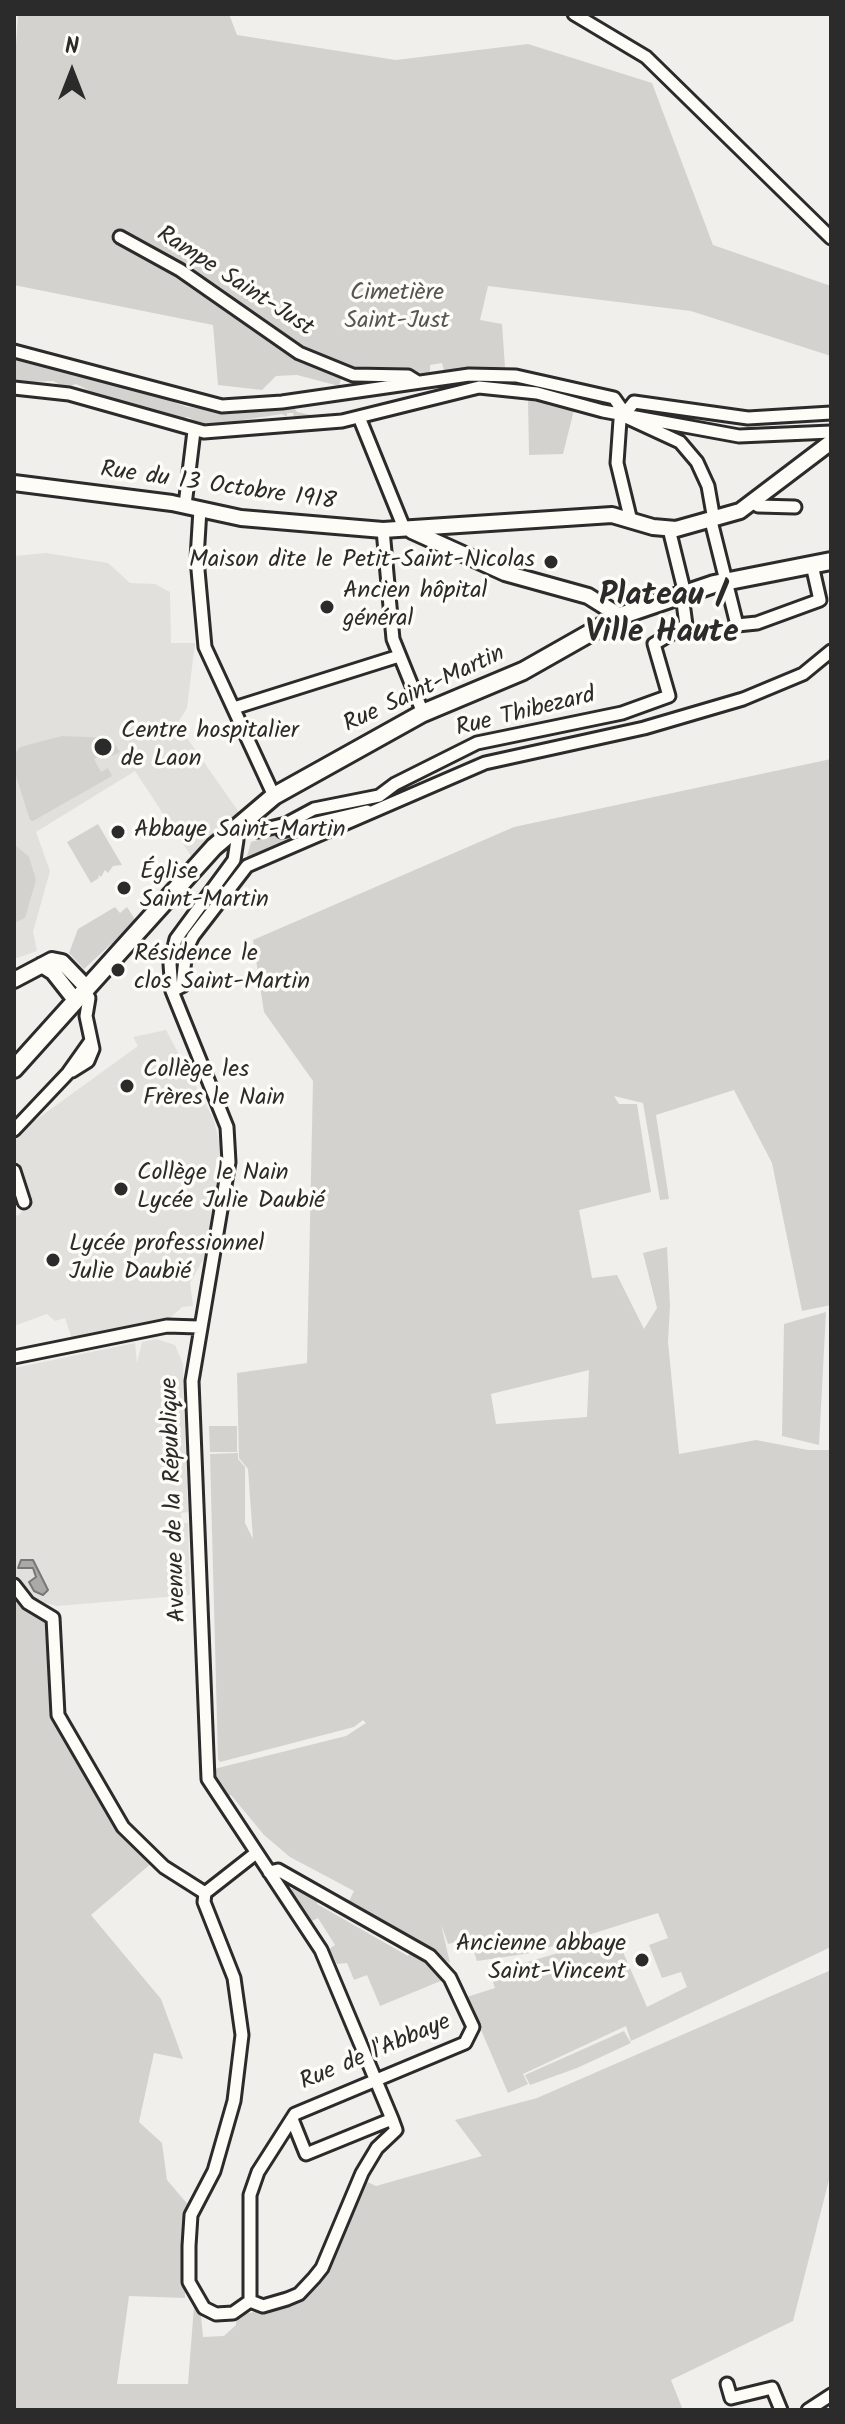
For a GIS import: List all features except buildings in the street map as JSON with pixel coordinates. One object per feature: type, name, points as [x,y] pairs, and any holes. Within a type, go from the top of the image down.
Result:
[{"type":"main road","name":"Rue Saint-Martin","points":[[14,1069],[235,832],[274,796],[423,713],[523,671],[597,626],[620,616],[725,581],[831,561]]},
{"type":"street","points":[[574,14],[646,57],[831,238]]},
{"type":"street","name":"Rampe Saint-Just","points":[[120,237],[180,270],[299,353],[353,375],[408,376],[416,382]]},
{"type":"street","points":[[14,351],[222,406],[282,402],[469,375],[516,376],[614,398],[625,417],[680,442],[697,462],[708,486],[712,521],[737,625],[757,623],[820,600],[812,565]]},
{"type":"street","points":[[14,388],[69,394],[194,431],[327,423],[479,387],[537,393],[625,417],[739,436],[831,432]]},
{"type":"street","points":[[631,521],[617,463],[630,404],[640,401],[748,418],[831,413]]},
{"type":"street","points":[[359,417],[404,528],[612,515],[669,529],[712,521],[740,511],[831,442]]},
{"type":"street","points":[[194,431],[193,507],[205,647],[274,796]]},
{"type":"street","name":"Rue du 13 Octobre 1918","points":[[14,483],[193,507],[232,517],[383,530],[404,528],[436,539],[505,573],[594,598],[620,616]]},
{"type":"street","points":[[752,502],[758,506],[795,507]]},
{"type":"street","points":[[669,529],[678,596]]},
{"type":"street","points":[[383,530],[393,639],[423,713]]},
{"type":"street","name":"Rue Thibezard","points":[[235,832],[258,831],[286,824],[314,809],[379,796],[408,777],[477,743],[622,713],[669,696],[654,644],[686,625],[678,596]]},
{"type":"street","points":[[172,991],[182,986],[186,950],[193,936],[247,866],[502,758],[644,728],[754,693],[803,674],[831,651]]},
{"type":"street","points":[[234,708],[399,656]]},
{"type":"street","points":[[235,832],[379,810]]},
{"type":"street","name":"Avenue de la République","points":[[235,832],[234,860],[176,939],[170,964],[172,991],[227,1127],[229,1162],[192,1381],[206,1768],[212,1789],[321,1950],[394,2124]]},
{"type":"street","points":[[14,980],[42,965],[80,995],[89,998],[86,1016]]},
{"type":"street","points":[[14,1130],[68,1073],[88,1061],[93,1049],[80,995]]},
{"type":"street","points":[[14,1171],[24,1202]]},
{"type":"street","points":[[14,1357],[167,1326],[199,1327]]},
{"type":"street","points":[[14,1585],[28,1603],[53,1618],[58,1715],[123,1827],[164,1867],[205,1893]]},
{"type":"street","points":[[256,1853],[205,1893],[204,1902],[234,1978],[242,2035],[234,2101],[220,2152],[191,2215],[189,2282],[204,2308],[216,2314],[233,2313],[250,2301],[263,2306],[299,2294],[322,2268],[362,2173],[394,2124]]},
{"type":"street","name":"Rue de l'Abbaye","points":[[250,2301],[250,2195],[258,2172],[292,2119],[302,2109],[465,2043],[473,2027],[450,1978],[430,1956],[278,1870],[269,1872]]},
{"type":"street","points":[[292,2119],[306,2154],[394,2124]]},
{"type":"street","points":[[727,2384],[731,2398],[772,2388],[781,2410]]},
{"type":"street","points":[[808,2410],[831,2395]]},
{"type":"shaded area","name":"Centre hospitalier de Laon","points":[[46,553],[108,563],[130,583],[155,584],[170,592],[171,643],[195,643],[187,708],[177,724],[241,815],[193,859],[135,771],[36,832],[50,871],[33,932],[37,951],[14,959],[14,556]]},
{"type":"shaded area","name":"Collège le Nain Lycée Julie Daubié","points":[[166,1030],[213,1118],[222,1151],[204,1258],[190,1283],[193,1306],[182,1307],[170,1318],[72,1339],[65,1318],[55,1321],[47,1314],[14,1326],[14,1211],[17,1216],[29,1206],[14,1154],[15,1135],[138,1046],[133,1037]]},
{"type":"shaded area","points":[[156,1339],[175,1345],[183,1364],[188,1512],[181,1513],[181,1522],[188,1523],[190,1595],[57,1606],[36,1601],[14,1577],[14,1368],[135,1343],[137,1363],[142,1342]]},
{"type":"shaded area","points":[[21,1560],[33,1560],[48,1590],[43,1595],[34,1591],[29,1582],[36,1577],[33,1568],[18,1568]]},
{"type":"green space","name":"Cimetière Saint-Just","points":[[18,14],[229,14],[237,35],[396,60],[528,44],[652,83],[713,245],[831,286],[831,356],[691,311],[488,286],[480,320],[502,324],[505,367],[444,371],[442,363],[430,365],[430,374],[350,371],[303,353],[186,269],[122,235],[121,240],[178,273],[297,358],[342,375],[339,386],[297,375],[276,376],[262,390],[218,385],[213,325],[14,285],[14,76]]},
{"type":"green space","points":[[14,357],[108,378],[187,407],[238,411],[292,405],[297,412],[325,418],[294,418],[293,413],[287,413],[287,417],[282,414],[204,426],[188,417],[177,419],[145,413],[138,407],[108,400],[76,384],[65,388],[53,381],[14,383]]},
{"type":"green space","points":[[528,399],[574,410],[563,454],[529,455]]},
{"type":"green space","points":[[62,736],[111,738],[120,752],[110,757],[107,752],[94,759],[101,772],[108,768],[112,776],[30,820],[16,776],[16,752],[20,747]]},
{"type":"green space","points":[[831,759],[831,1305],[802,1311],[772,1163],[734,1090],[656,1115],[669,1199],[660,1200],[643,1103],[614,1096],[619,1104],[637,1104],[651,1192],[579,1210],[592,1278],[617,1275],[644,1329],[657,1308],[643,1253],[667,1247],[668,1342],[679,1454],[756,1440],[808,1450],[831,1450],[831,1947],[631,2041],[626,2026],[523,2074],[528,2084],[508,2093],[467,1997],[495,1988],[490,1973],[616,1936],[647,2007],[687,1987],[681,1972],[662,1978],[649,1945],[668,1938],[658,1913],[531,1953],[477,1961],[470,1939],[448,1944],[441,1924],[450,1963],[348,1903],[354,1891],[290,1857],[264,1835],[231,1795],[223,1800],[210,1770],[346,1736],[366,1723],[363,1720],[354,1727],[220,1762],[218,1759],[210,1454],[238,1453],[238,1459],[245,1467],[245,1523],[253,1539],[248,1469],[239,1458],[237,1373],[307,1363],[313,1081],[264,1012],[253,940],[514,827]],"holes":[[[589,1370],[587,1417],[496,1424],[491,1394]]]},
{"type":"green space","points":[[349,815],[350,818],[246,860],[251,842]]},
{"type":"green space","points":[[98,824],[122,865],[113,866],[108,873],[105,870],[101,877],[98,875],[99,878],[91,883],[67,842]]},
{"type":"green space","points":[[14,844],[29,857],[36,880],[25,918],[16,922]]},
{"type":"green space","points":[[115,907],[120,913],[127,907],[136,921],[84,969],[69,953],[78,929]]},
{"type":"green space","points":[[826,1312],[819,1445],[782,1436],[784,1324]]},
{"type":"green space","points":[[209,1426],[237,1426],[237,1452],[210,1452]]},
{"type":"green space","points":[[14,1597],[46,1624],[53,1717],[119,1831],[153,1862],[91,1915],[161,1999],[183,2059],[154,2053],[139,2122],[162,2143],[167,2180],[190,2207],[184,2229],[185,2298],[129,2296],[117,2384],[188,2384],[194,2306],[201,2316],[203,2337],[224,2336],[236,2325],[236,2319],[245,2314],[271,2308],[312,2288],[363,2180],[376,2186],[482,2156],[455,2120],[537,2098],[831,1970],[831,2172],[793,2321],[671,2380],[683,2410],[14,2410]]},
{"type":"green space","points":[[294,1886],[319,1898],[317,1904],[408,1956],[412,1950],[443,1980],[380,2006],[367,1975],[354,1980],[347,1963],[337,1964],[329,1949],[335,1945],[318,1918],[310,1922],[290,1893]]},
{"type":"green space","points":[[624,2031],[631,2043],[530,2085],[525,2075]]},
{"type":"place","name":"Maison dite le Petit-Saint-Nicolas","points":[[551,562]]},
{"type":"place","name":"Ancien hôpital général","points":[[327,607]]},
{"type":"place","name":"Centre hospitalier de Laon","points":[[103,747]]},
{"type":"place","name":"Abbaye Saint-Martin","points":[[118,832]]},
{"type":"place","name":"Église Saint-Martin","points":[[124,888]]},
{"type":"place","name":"Résidence le clos Saint-Martin","points":[[118,970]]},
{"type":"place","name":"Collège les Frères le Nain","points":[[127,1086]]},
{"type":"place","name":"Collège le Nain Lycée Julie Daubié","points":[[121,1189]]},
{"type":"place","name":"Lycée professionnel Julie Daubié","points":[[53,1260]]},
{"type":"place","name":"Ancienne abbaye Saint-Vincent","points":[[642,1960]]},
{"type":"district","name":"Plateau / Ville Haute","points":[[662,618]]}]
